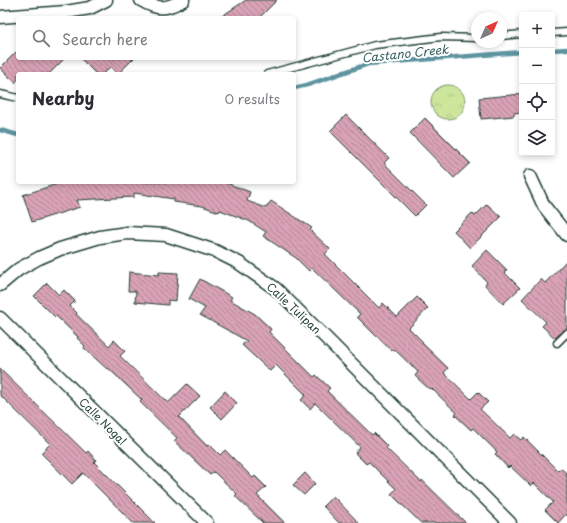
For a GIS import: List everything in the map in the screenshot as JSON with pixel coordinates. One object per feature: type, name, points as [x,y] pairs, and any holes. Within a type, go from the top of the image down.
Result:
[{"type":"street","points":[[0,17],[66,12],[90,8],[106,0]]},
{"type":"street","points":[[141,0],[152,7],[166,7],[182,0]]},
{"type":"street","points":[[530,176],[544,206],[567,235]]},
{"type":"street","name":"Calle Tulipan","points":[[0,285],[18,269],[39,258],[60,249],[100,237],[127,233],[166,235],[215,251],[239,263],[276,289],[326,337],[510,523]]},
{"type":"street","name":"Calle Nogal","points":[[0,318],[207,523]]},
{"type":"lane","points":[[555,32],[567,32]]},
{"type":"lane","points":[[507,35],[519,34]]},
{"type":"lane","points":[[274,72],[375,45],[441,37],[471,38]]},
{"type":"lane","points":[[0,94],[16,98]]},
{"type":"lane","points":[[557,343],[567,333]]},
{"type":"green space","points":[[451,85],[460,90],[464,95],[464,109],[460,114],[455,118],[445,119],[441,118],[432,109],[431,99],[432,95],[441,86]]},
{"type":"building","points":[[246,0],[277,0],[261,16],[222,16]]},
{"type":"building","points":[[16,52],[16,60],[63,60],[51,72],[16,72],[15,83],[0,68]]},
{"type":"building","points":[[82,60],[132,60],[120,72],[116,72],[110,67],[105,72],[94,72]]},
{"type":"building","points":[[519,94],[519,112],[514,113],[514,116],[481,119],[479,98]]},
{"type":"building","points":[[346,115],[389,158],[384,163],[426,205],[415,216],[330,131]]},
{"type":"building","points":[[425,118],[470,163],[454,178],[410,133]]},
{"type":"building","points":[[57,184],[229,184],[250,192],[247,201],[266,208],[271,201],[312,228],[310,230],[330,249],[325,254],[379,308],[383,303],[397,317],[417,297],[428,308],[409,328],[448,368],[444,373],[471,399],[478,392],[488,402],[480,409],[510,438],[514,434],[521,440],[524,437],[558,471],[561,468],[567,474],[567,516],[566,514],[558,523],[545,510],[553,502],[534,483],[531,486],[510,466],[508,468],[495,454],[497,452],[473,428],[471,430],[455,415],[457,413],[431,388],[429,389],[415,376],[418,372],[394,349],[392,351],[373,333],[357,317],[360,314],[312,268],[309,271],[296,258],[263,236],[266,232],[249,221],[220,210],[219,212],[202,206],[174,202],[174,199],[134,193],[134,197],[77,200],[80,207],[32,222],[23,195]]},
{"type":"building","points":[[487,204],[501,217],[470,248],[454,231],[472,213],[475,216]]},
{"type":"building","points":[[487,250],[507,270],[504,272],[520,288],[503,304],[485,285],[487,282],[472,266]]},
{"type":"building","points":[[567,260],[567,329],[555,338],[542,326],[546,322],[522,299],[541,279],[545,283]]},
{"type":"building","points":[[129,272],[159,275],[159,272],[178,273],[176,301],[168,300],[168,305],[135,302],[136,291],[128,291]]},
{"type":"building","points":[[200,279],[232,297],[230,300],[255,314],[271,329],[269,332],[314,377],[316,375],[330,388],[327,391],[372,435],[374,433],[387,446],[386,448],[421,482],[422,480],[466,523],[421,523],[391,494],[396,489],[369,462],[366,464],[355,453],[360,447],[315,403],[310,409],[301,400],[306,395],[276,365],[270,371],[242,345],[247,341],[200,315],[205,308],[189,299]]},
{"type":"building","points":[[47,283],[59,295],[64,290],[75,301],[70,306],[77,313],[76,314],[109,346],[114,340],[125,351],[120,356],[168,403],[187,384],[200,396],[179,417],[207,446],[209,444],[220,455],[225,450],[253,478],[255,476],[266,487],[257,495],[285,523],[263,523],[235,496],[237,494],[214,472],[210,475],[174,441],[177,438],[140,402],[142,400],[84,348],[85,346],[77,338],[78,337],[34,296]]},
{"type":"building","points":[[0,369],[86,453],[88,451],[96,460],[94,462],[155,523],[133,523],[83,473],[72,484],[41,453],[50,444],[0,395]]},
{"type":"building","points":[[225,391],[237,403],[222,419],[210,407]]},
{"type":"building","points":[[305,473],[315,484],[304,495],[293,485]]},
{"type":"building","points":[[333,496],[359,523],[339,523],[323,506]]},
{"type":"waterway","name":"Castano Creek","points":[[555,50],[567,49]]},
{"type":"waterway","name":"Castano Creek","points":[[296,88],[368,64],[519,52]]},
{"type":"waterway","name":"Castano Creek","points":[[0,130],[16,134]]}]
